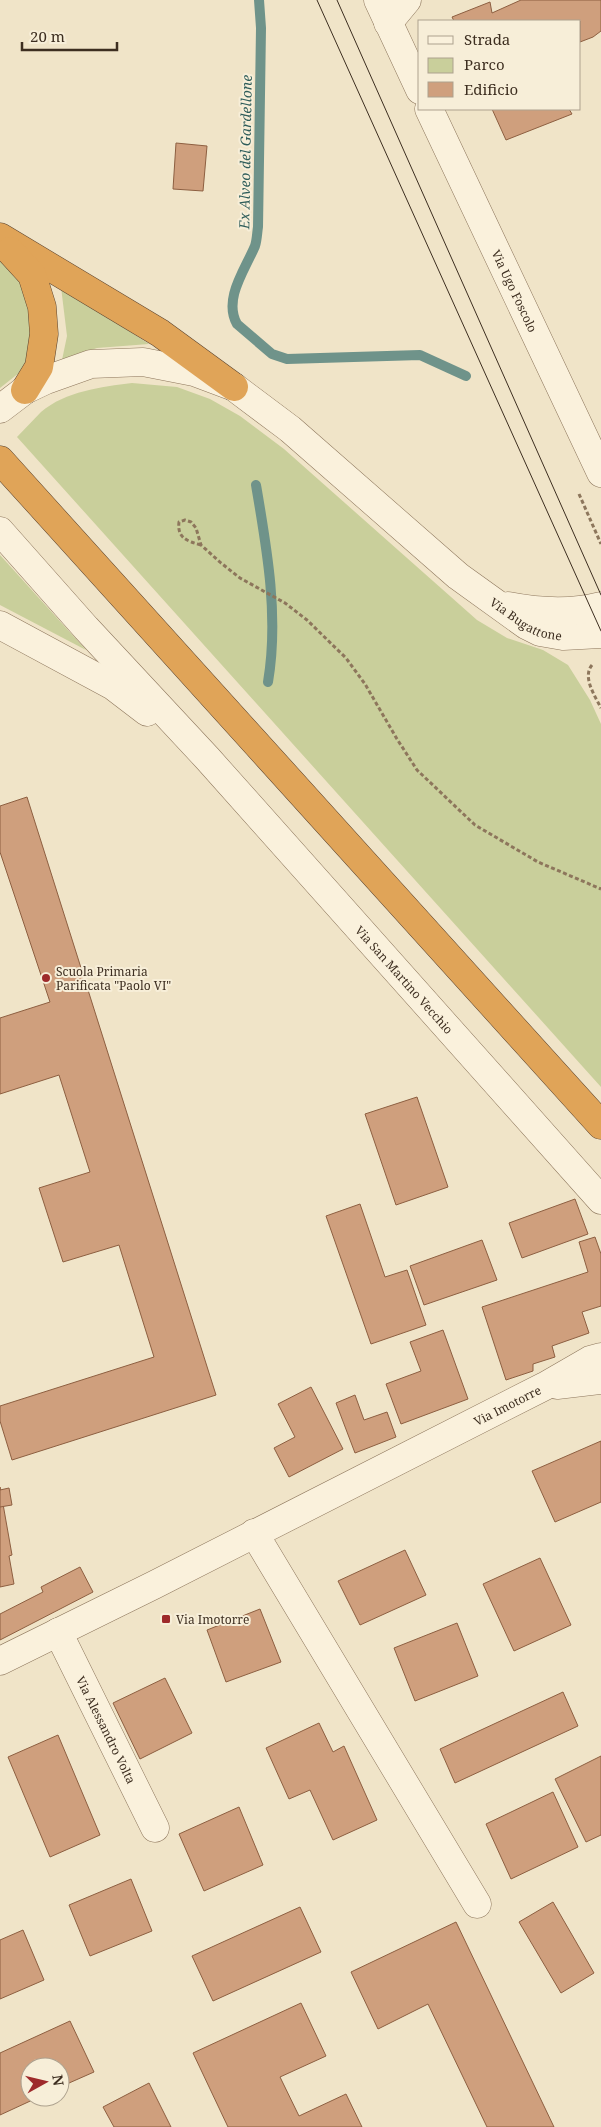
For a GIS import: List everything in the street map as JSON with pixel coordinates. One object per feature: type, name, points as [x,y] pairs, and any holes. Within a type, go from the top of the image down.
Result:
[{"type":"highway","points":[[0,239],[160,334],[234,386]]},
{"type":"highway","points":[[0,239],[32,275],[42,307],[44,334],[39,367],[25,390]]},
{"type":"highway","points":[[0,460],[601,1125]]},
{"type":"street","points":[[406,0],[383,12],[418,86]]},
{"type":"street","name":"Via Ugo Foscolo","points":[[429,110],[601,473]]},
{"type":"street","points":[[0,409],[25,390],[46,380],[91,364],[143,362],[194,372],[234,386],[290,430],[458,576],[496,604]]},
{"type":"street","points":[[0,531],[86,628],[208,759]]},
{"type":"street","name":"Via Bugattone","points":[[496,604],[541,612],[574,611],[601,606]]},
{"type":"street","name":"Via Bugattone","points":[[496,604],[526,625],[540,632],[563,636],[599,648]]},
{"type":"street","points":[[526,625],[562,627],[601,622]]},
{"type":"street","points":[[0,626],[112,686],[208,759]]},
{"type":"street","name":"Via San Martino Vecchio","points":[[208,759],[601,1200]]},
{"type":"street","points":[[545,1386],[590,1360],[601,1357]]},
{"type":"street","points":[[545,1386],[601,1380]]},
{"type":"street","name":"Via Imotorre","points":[[0,1660],[545,1386]]},
{"type":"street","points":[[254,1533],[477,1904]]},
{"type":"street","name":"Via Alessandro Volta","points":[[58,1632],[155,1828]]},
{"type":"path","points":[[201,545],[196,528],[191,522],[185,520],[179,522],[180,537],[201,545],[240,578],[285,603],[307,620],[346,658],[365,684],[396,739],[417,770],[475,825],[538,862],[601,889]]},
{"type":"path","points":[[599,648],[588,674],[590,684],[601,708]]},
{"type":"green space","points":[[0,253],[15,272],[25,290],[33,329],[29,365],[0,388]]},
{"type":"green space","points":[[61,287],[149,344],[97,348],[62,360],[67,336]]},
{"type":"green space","points":[[132,383],[177,387],[210,399],[240,416],[284,449],[477,620],[507,638],[543,650],[568,665],[590,700],[601,724],[601,1087],[17,437],[41,412],[61,399],[84,391]]},
{"type":"green space","points":[[0,555],[86,650],[0,605]]},
{"type":"building","points":[[521,0],[601,0],[601,31],[593,37],[581,42],[581,20],[454,20],[452,17],[490,2],[492,13]]},
{"type":"building","points":[[492,110],[570,110],[572,114],[506,140]]},
{"type":"building","points":[[176,143],[207,146],[203,191],[173,189]]},
{"type":"building","points":[[27,797],[216,1395],[12,1460],[0,1421],[0,1406],[154,1357],[119,1245],[63,1262],[39,1188],[90,1172],[59,1075],[0,1094],[0,1018],[50,1002],[0,852],[0,806]]},
{"type":"building","points":[[417,1097],[448,1187],[396,1205],[365,1114]]},
{"type":"building","points":[[575,1199],[588,1234],[522,1258],[509,1223]]},
{"type":"building","points":[[360,1204],[385,1277],[407,1270],[426,1325],[371,1344],[326,1216]]},
{"type":"building","points":[[595,1237],[601,1254],[601,1306],[582,1312],[589,1333],[552,1346],[555,1357],[533,1364],[533,1371],[506,1380],[482,1307],[588,1272],[579,1242]]},
{"type":"building","points":[[482,1240],[497,1280],[424,1305],[410,1266]]},
{"type":"building","points":[[443,1330],[468,1399],[401,1424],[386,1384],[421,1371],[410,1342]]},
{"type":"building","points":[[311,1387],[343,1449],[289,1477],[274,1448],[295,1437],[278,1404]]},
{"type":"building","points":[[355,1395],[364,1420],[387,1412],[396,1437],[355,1453],[336,1403]]},
{"type":"building","points":[[601,1441],[601,1502],[555,1522],[532,1471]]},
{"type":"building","points":[[0,1487],[12,1555],[9,1556],[14,1584],[0,1587]]},
{"type":"building","points":[[9,1488],[12,1505],[0,1507],[0,1490]]},
{"type":"building","points":[[405,1550],[426,1595],[360,1625],[338,1581]]},
{"type":"building","points":[[540,1558],[571,1625],[514,1651],[483,1584]]},
{"type":"building","points":[[80,1567],[93,1592],[0,1640],[0,1614],[43,1592],[41,1587]]},
{"type":"building","points":[[260,1609],[281,1662],[226,1682],[207,1630]]},
{"type":"building","points":[[457,1623],[478,1676],[415,1701],[394,1648]]},
{"type":"building","points":[[165,1678],[192,1733],[140,1759],[113,1703]]},
{"type":"building","points":[[563,1692],[578,1726],[455,1783],[440,1749]]},
{"type":"building","points":[[319,1723],[333,1752],[344,1746],[377,1820],[333,1840],[310,1790],[289,1799],[266,1748]]},
{"type":"building","points":[[58,1735],[100,1835],[50,1857],[8,1757]]},
{"type":"building","points":[[601,1756],[601,1835],[586,1842],[555,1779]]},
{"type":"building","points":[[553,1792],[578,1847],[511,1879],[486,1824]]},
{"type":"building","points":[[239,1807],[263,1865],[204,1891],[179,1834]]},
{"type":"building","points":[[131,1879],[152,1931],[90,1956],[69,1905]]},
{"type":"building","points":[[553,1902],[594,1973],[561,1993],[519,1922]]},
{"type":"building","points":[[300,1907],[321,1952],[213,2001],[192,1956]]},
{"type":"building","points":[[456,1922],[554,2127],[487,2127],[428,2004],[378,2029],[351,1972]]},
{"type":"building","points":[[23,1930],[44,1980],[0,1999],[0,1940]]},
{"type":"building","points":[[301,2003],[326,2056],[280,2077],[299,2116],[346,2094],[362,2127],[228,2127],[193,2053]]},
{"type":"building","points":[[70,2021],[94,2072],[70,2083],[70,2057],[20,2057],[20,2106],[0,2115],[0,2053]]},
{"type":"building","points":[[149,2083],[171,2127],[114,2127],[103,2107]]},
{"type":"waterway","name":"Ex Alveo del Gardellone","points":[[259,0],[261,28],[258,227],[255,246],[234,295],[232,305],[237,324],[272,354],[287,359],[420,355],[466,376]]},
{"type":"waterway","points":[[256,485],[268,558],[272,608],[271,657],[268,682]]},
{"type":"tram line","points":[[317,0],[601,631]]},
{"type":"tram line","points":[[337,0],[601,595]]},
{"type":"place","name":"Scuola Primaria Parificata \"Paolo VI\"","points":[[46,978]]},
{"type":"place","name":"Via Imotorre","points":[[166,1619]]}]
